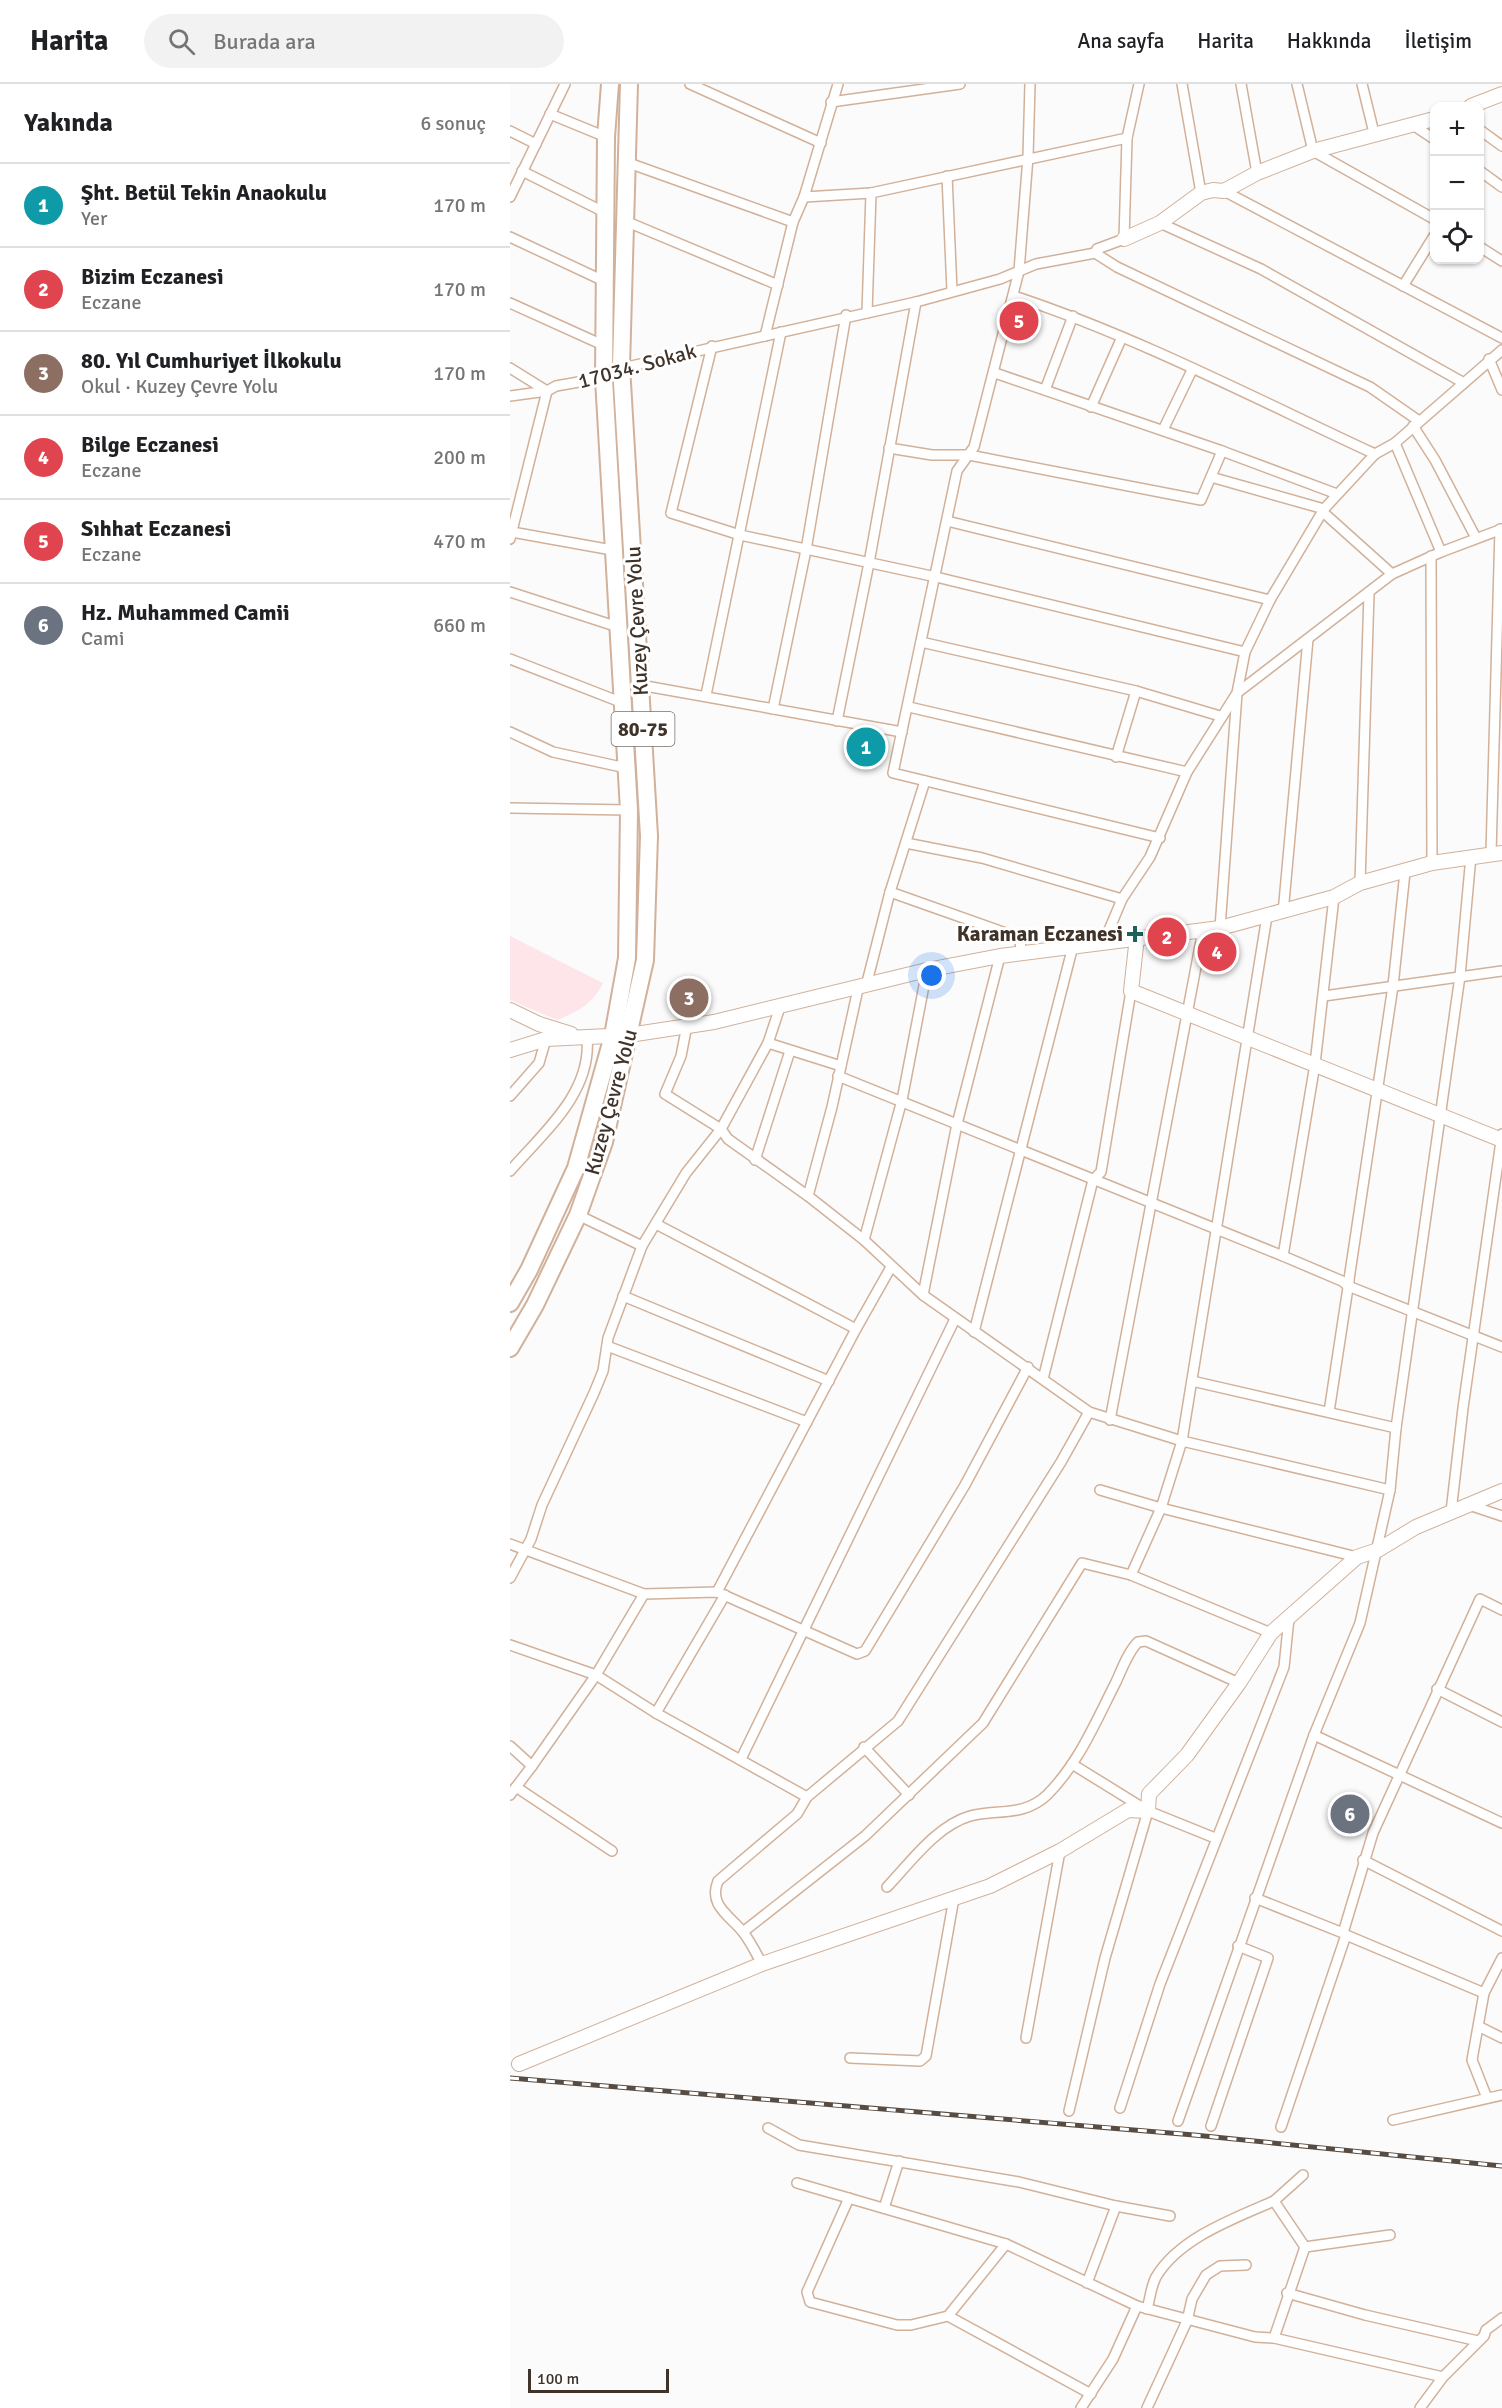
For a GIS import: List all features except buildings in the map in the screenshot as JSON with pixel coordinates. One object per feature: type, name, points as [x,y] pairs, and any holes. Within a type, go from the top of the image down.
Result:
[{"type":"highway","name":"Kuzey Çevre Yolu","points":[[510,1348],[536,1305],[578,1215],[604,1142],[621,1036],[627,958],[629,810],[612,550],[604,379],[606,137],[610,84]]},
{"type":"highway","name":"Kuzey Çevre Yolu","points":[[510,1303],[529,1270],[576,1168],[645,960],[649,836],[621,366],[629,84]]},
{"type":"street","points":[[510,197],[565,84]]},
{"type":"street","points":[[690,84],[821,143]]},
{"type":"street","points":[[765,336],[793,222],[804,197],[838,84]]},
{"type":"street","points":[[831,102],[960,84]]},
{"type":"street","points":[[1030,84],[1028,157],[1019,271],[995,373],[974,447],[957,471],[893,773],[1160,838]]},
{"type":"street","points":[[1139,84],[1127,138],[1124,239],[1160,224],[1201,193],[1213,190],[1224,191],[1502,338]]},
{"type":"street","points":[[1182,84],[1201,193]]},
{"type":"street","points":[[1241,84],[1257,173]]},
{"type":"street","points":[[1297,84],[1313,151],[1430,217]]},
{"type":"street","points":[[1362,84],[1374,134]]},
{"type":"street","points":[[1481,102],[1502,94]]},
{"type":"street","points":[[550,114],[606,137]]},
{"type":"street","points":[[1224,191],[1257,173],[1313,151],[1430,119]]},
{"type":"street","points":[[1413,125],[1430,137]]},
{"type":"street","points":[[510,131],[536,144]]},
{"type":"street","points":[[1484,133],[1502,146]]},
{"type":"street","points":[[804,197],[871,193],[1028,157],[1127,138]]},
{"type":"street","points":[[626,162],[793,222]]},
{"type":"street","points":[[522,171],[606,213]]},
{"type":"street","points":[[1484,174],[1502,187]]},
{"type":"street","points":[[947,176],[952,291]]},
{"type":"street","points":[[867,313],[871,193]]},
{"type":"street","points":[[625,221],[778,285]]},
{"type":"street","points":[[1160,224],[1261,269],[1464,382]]},
{"type":"street","points":[[510,237],[606,282]]},
{"type":"street","name":"17034. Sokak","points":[[510,396],[547,392],[556,386],[604,379],[621,366],[765,336],[846,315],[867,313],[916,302],[1036,264],[1095,253],[1097,249],[1124,239]]},
{"type":"street","points":[[1403,286],[1430,242]]},
{"type":"street","points":[[1484,250],[1502,261]]},
{"type":"street","points":[[1095,253],[1126,271],[1370,387],[1416,424],[1476,538]]},
{"type":"street","points":[[1014,296],[1073,316],[1122,337],[1375,454]]},
{"type":"street","points":[[837,721],[869,563],[916,302]]},
{"type":"street","points":[[510,303],[605,346]]},
{"type":"street","points":[[773,709],[806,550],[846,315]]},
{"type":"street","points":[[1045,390],[1073,316]]},
{"type":"street","points":[[706,695],[781,332]]},
{"type":"street","points":[[1091,407],[1122,337]]},
{"type":"street","points":[[712,346],[671,513],[740,535],[936,577],[1245,652]]},
{"type":"street","points":[[1220,928],[1237,693],[1245,652],[1270,600],[1324,511],[1337,494],[1375,454],[1395,443],[1502,350]]},
{"type":"street","points":[[1489,359],[1502,390]]},
{"type":"street","points":[[510,368],[547,392],[511,536],[612,550]]},
{"type":"street","points":[[1163,430],[1192,370]]},
{"type":"street","points":[[995,373],[1163,430],[1337,494]]},
{"type":"street","points":[[1395,443],[1436,554],[1432,863]]},
{"type":"street","points":[[890,448],[932,455],[969,455],[1201,500],[1222,451]]},
{"type":"street","points":[[1211,477],[1324,511],[1392,574]]},
{"type":"street","points":[[510,497],[520,500]]},
{"type":"street","points":[[947,521],[1270,600]]},
{"type":"street","points":[[510,1050],[546,1039],[621,1036],[714,1022],[781,1004],[862,988],[927,970],[1000,956],[1095,942],[1220,928],[1283,913],[1335,897],[1360,883],[1432,863],[1496,853],[1501,529],[1392,574],[1237,693],[1220,716],[1187,772],[1160,838],[1122,899],[1108,930],[1095,942]]},
{"type":"street","points":[[510,592],[618,627]]},
{"type":"street","points":[[1360,883],[1369,593]]},
{"type":"street","points":[[1283,913],[1308,639]]},
{"type":"street","points":[[921,642],[1136,691],[1220,716]]},
{"type":"street","points":[[510,659],[623,703]]},
{"type":"street","points":[[640,685],[706,695],[902,732]]},
{"type":"street","points":[[1116,757],[1136,691]]},
{"type":"street","points":[[909,706],[1116,757],[1187,772]]},
{"type":"street","points":[[510,732],[553,752],[626,768]]},
{"type":"street","points":[[808,1196],[862,988],[924,781]]},
{"type":"street","points":[[510,808],[629,810]]},
{"type":"street","points":[[906,843],[982,858],[1122,899]]},
{"type":"street","points":[[1178,2121],[1314,1735],[1360,1623],[1378,1550],[1390,1490],[1395,1428],[1460,976],[1471,856]]},
{"type":"street","points":[[1329,1412],[1393,986],[1405,872]]},
{"type":"street","points":[[890,892],[1020,938],[1021,953]]},
{"type":"street","points":[[1283,1256],[1315,1064],[1335,897]]},
{"type":"street","points":[[1131,1575],[1161,1508],[1182,1441],[1267,916]]},
{"type":"street","points":[[1110,1420],[1203,930]]},
{"type":"street","points":[[1043,1379],[1093,1180],[1101,1172],[1131,991],[1137,937]]},
{"type":"street","points":[[974,1332],[1073,946]]},
{"type":"street","points":[[923,1295],[957,1124],[1000,956]]},
{"type":"street","points":[[864,1240],[902,1100],[927,970]]},
{"type":"street","points":[[1324,996],[1502,971]]},
{"type":"street","points":[[1131,991],[1502,1138],[1475,1335],[1462,1408],[1451,1512]]},
{"type":"street","points":[[510,1578],[525,1550],[571,1439],[603,1371],[607,1346],[642,1246],[686,1173],[721,1129],[768,1043],[781,1004]]},
{"type":"street","points":[[510,1010],[539,1024],[587,1038]]},
{"type":"street","points":[[687,1025],[681,1056],[665,1094],[721,1129],[728,1139],[755,1160],[808,1196],[864,1240],[923,1295],[1089,1412],[1182,1441],[1390,1490]]},
{"type":"street","points":[[510,1171],[575,1095],[588,1053],[587,1038]]},
{"type":"street","points":[[510,1096],[539,1063],[546,1039]]},
{"type":"street","points":[[768,1043],[840,1071],[957,1124],[1152,1205],[1283,1256],[1342,1281],[1348,1286],[1502,1347]]},
{"type":"street","points":[[755,1160],[790,1051]]},
{"type":"street","points":[[578,1215],[642,1246]]},
{"type":"street","points":[[656,1224],[856,1329]]},
{"type":"street","points":[[656,1713],[721,1593],[856,1329],[891,1267]]},
{"type":"street","points":[[623,1296],[829,1381]]},
{"type":"street","points":[[741,1759],[955,1319]]},
{"type":"street","points":[[607,1346],[807,1422]]},
{"type":"street","points":[[510,1545],[644,1594],[721,1593],[857,1654],[865,1651],[965,1485],[1028,1367]]},
{"type":"street","points":[[1192,1381],[1395,1428]]},
{"type":"street","points":[[762,1964],[743,1932],[717,1905],[714,1891],[718,1881],[797,1814],[807,1797],[864,1747],[898,1721],[1061,1462],[1089,1412]]},
{"type":"street","points":[[1100,1490],[1161,1508],[1357,1557]]},
{"type":"street","points":[[1069,2111],[1105,1958],[1149,1811],[1149,1794],[1187,1755],[1239,1683],[1271,1633],[1357,1557],[1378,1550],[1416,1527],[1502,1491]]},
{"type":"street","points":[[1469,1505],[1502,1516]]},
{"type":"street","points":[[743,1932],[821,1873],[909,1796],[983,1723],[1082,1563],[1131,1575],[1271,1633]]},
{"type":"street","points":[[612,1851],[513,1791],[596,1676],[644,1594]]},
{"type":"street","points":[[1281,2127],[1344,1934],[1363,1860],[1437,1689],[1480,1599],[1502,1610]]},
{"type":"street","points":[[1120,2108],[1160,1984],[1215,1838],[1284,1667],[1290,1618]]},
{"type":"street","points":[[887,1887],[935,1837],[953,1824],[970,1816],[1012,1812],[1036,1804],[1064,1777],[1138,1642],[1146,1641],[1239,1683]]},
{"type":"street","points":[[510,1645],[596,1676],[656,1713],[807,1797]]},
{"type":"street","points":[[1437,1689],[1502,1722]]},
{"type":"street","points":[[1314,1735],[1502,1823]]},
{"type":"street","points":[[510,1746],[532,1766]]},
{"type":"street","points":[[864,1747],[909,1796]]},
{"type":"street","points":[[1072,1764],[1149,1811],[1215,1838]]},
{"type":"street","points":[[514,2063],[762,1964],[990,1886],[1060,1851],[1128,1810],[1149,1811]]},
{"type":"street","points":[[1026,2038],[1060,1851]]},
{"type":"street","points":[[1363,1860],[1502,1931]]},
{"type":"street","points":[[850,2058],[920,2061],[926,2056],[954,1898]]},
{"type":"street","points":[[1255,1898],[1484,1993]]},
{"type":"street","points":[[1211,2126],[1268,1958],[1238,1946]]},
{"type":"street","points":[[1487,2098],[1472,2060],[1480,2027],[1484,1993],[1502,1958]]},
{"type":"street","points":[[1480,2027],[1502,2038]]},
{"type":"street","points":[[1393,2120],[1502,2095]]},
{"type":"street","points":[[768,2128],[799,2145],[1019,2182],[1116,2206],[1170,2216]]},
{"type":"street","points":[[884,2208],[899,2161]]},
{"type":"street","points":[[1147,2309],[1155,2278],[1170,2259],[1217,2225],[1274,2202],[1303,2175]]},
{"type":"street","points":[[797,2183],[1006,2244],[1137,2306],[1187,2321],[1255,2337],[1274,2338],[1443,2377]]},
{"type":"street","points":[[849,2198],[807,2292],[810,2301],[897,2325],[911,2325],[948,2316],[1006,2244]]},
{"type":"street","points":[[1274,2202],[1305,2247]]},
{"type":"street","points":[[1087,2283],[1116,2206]]},
{"type":"street","points":[[1305,2247],[1390,2235]]},
{"type":"street","points":[[1274,2338],[1287,2293],[1305,2247]]},
{"type":"street","points":[[1146,2408],[1187,2321],[1192,2299],[1206,2275],[1220,2266],[1246,2265]]},
{"type":"street","points":[[1287,2293],[1365,2315],[1478,2341]]},
{"type":"street","points":[[1081,2408],[1113,2359],[1137,2306]]},
{"type":"street","points":[[948,2316],[1091,2394]]},
{"type":"street","points":[[1436,2408],[1422,2406],[1443,2377],[1486,2330],[1497,2328],[1502,2318]]},
{"type":"shaded area","points":[[510,936],[603,983],[594,997],[584,1006],[557,1020],[510,1000]]},
{"type":"railway","points":[[510,2078],[1194,2135],[1502,2166]]},
{"type":"place","name":"Sıhhat Eczanesi","points":[[1019,321]]},
{"type":"place","name":"Şht. Betül Tekin Anaokulu","points":[[866,747]]},
{"type":"place","name":"Karaman Eczanesi","points":[[1135,934]]},
{"type":"place","name":"Bizim Eczanesi","points":[[1167,937]]},
{"type":"place","name":"Bilge Eczanesi","points":[[1217,952]]},
{"type":"place","name":"80. Yıl Cumhuriyet İlkokulu","points":[[689,998]]},
{"type":"place","name":"Hz. Muhammed Camii","points":[[1350,1814]]}]
